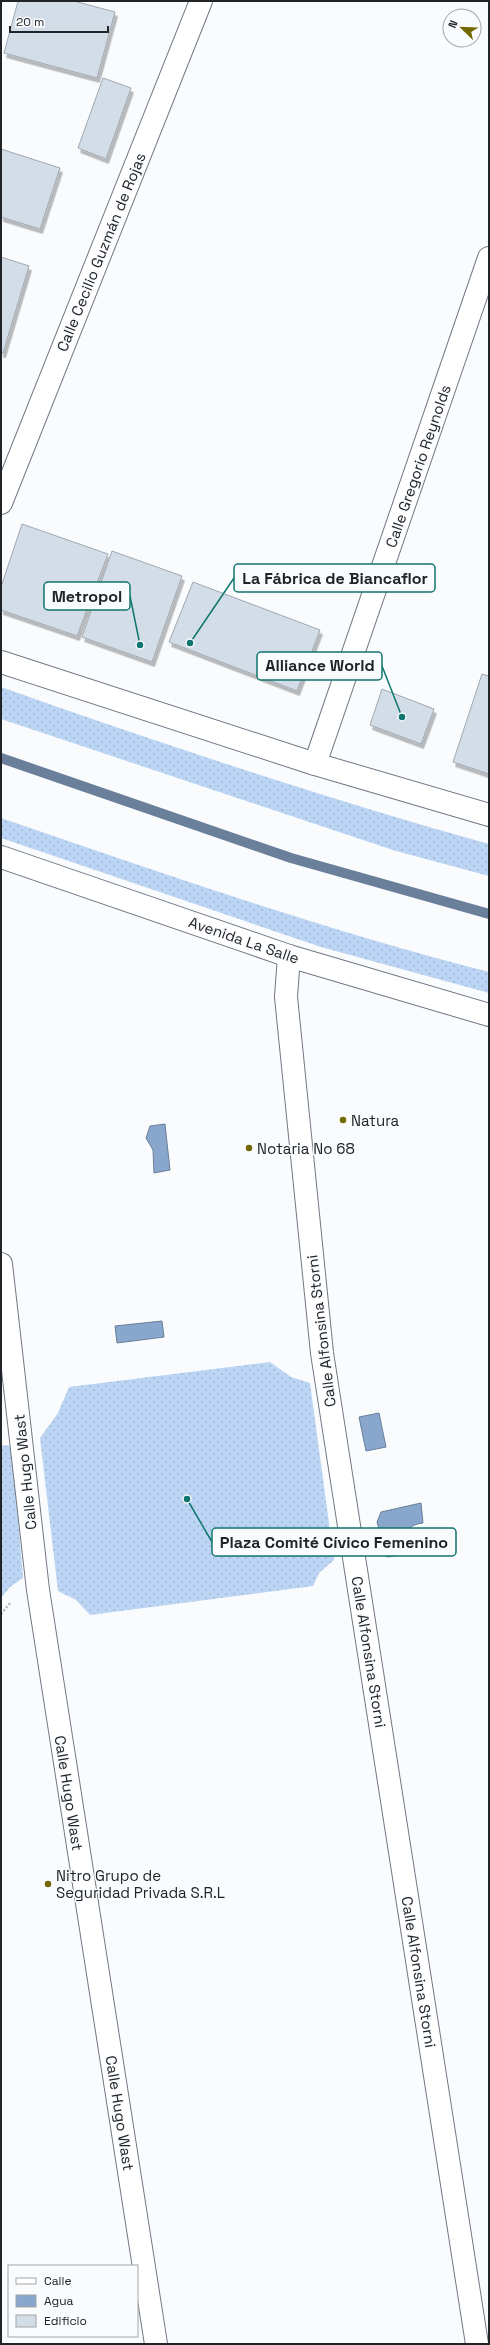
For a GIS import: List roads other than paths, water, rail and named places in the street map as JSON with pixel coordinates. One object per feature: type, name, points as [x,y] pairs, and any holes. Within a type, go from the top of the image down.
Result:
[{"type":"street","name":"Calle Cecilio Guzmán de Rojas","points":[[1,503],[201,1]]},
{"type":"street","name":"Calle Gregorio Reynolds","points":[[315,764],[489,258]]},
{"type":"street","points":[[1,662],[315,764],[489,814]]},
{"type":"street","name":"Avenida La Salle","points":[[1,857],[289,956],[489,1014]]},
{"type":"street","name":"Calle Alfonsina Storni","points":[[289,956],[286,997],[322,1352],[477,2344]]},
{"type":"street","name":"Calle Hugo Wast","points":[[1,1264],[38,1590],[156,2344]]},
{"type":"water","points":[[165,1124],[170,1170],[154,1173],[153,1150],[146,1138],[150,1126]]},
{"type":"water","points":[[162,1321],[164,1337],[117,1343],[115,1326]]},
{"type":"water","points":[[379,1413],[386,1447],[366,1451],[359,1417]]},
{"type":"water","points":[[421,1503],[423,1523],[412,1526],[406,1533],[404,1542],[405,1554],[387,1557],[377,1522],[381,1512]]},
{"type":"waterway","points":[[1,758],[291,858],[489,914]]},
{"type":"place","name":"La Fábrica de Biancaflor","points":[[190,643]]},
{"type":"place","name":"Metropol","points":[[140,645]]},
{"type":"place","name":"Alliance World","points":[[402,717]]},
{"type":"place","name":"Natura","points":[[343,1120]]},
{"type":"place","name":"Notaria No 68","points":[[249,1148]]},
{"type":"place","name":"Plaza Comité Cívico Femenino","points":[[187,1499]]},
{"type":"place","name":"Nitro Grupo de Seguridad Privada S.R.L","points":[[48,1884]]}]
